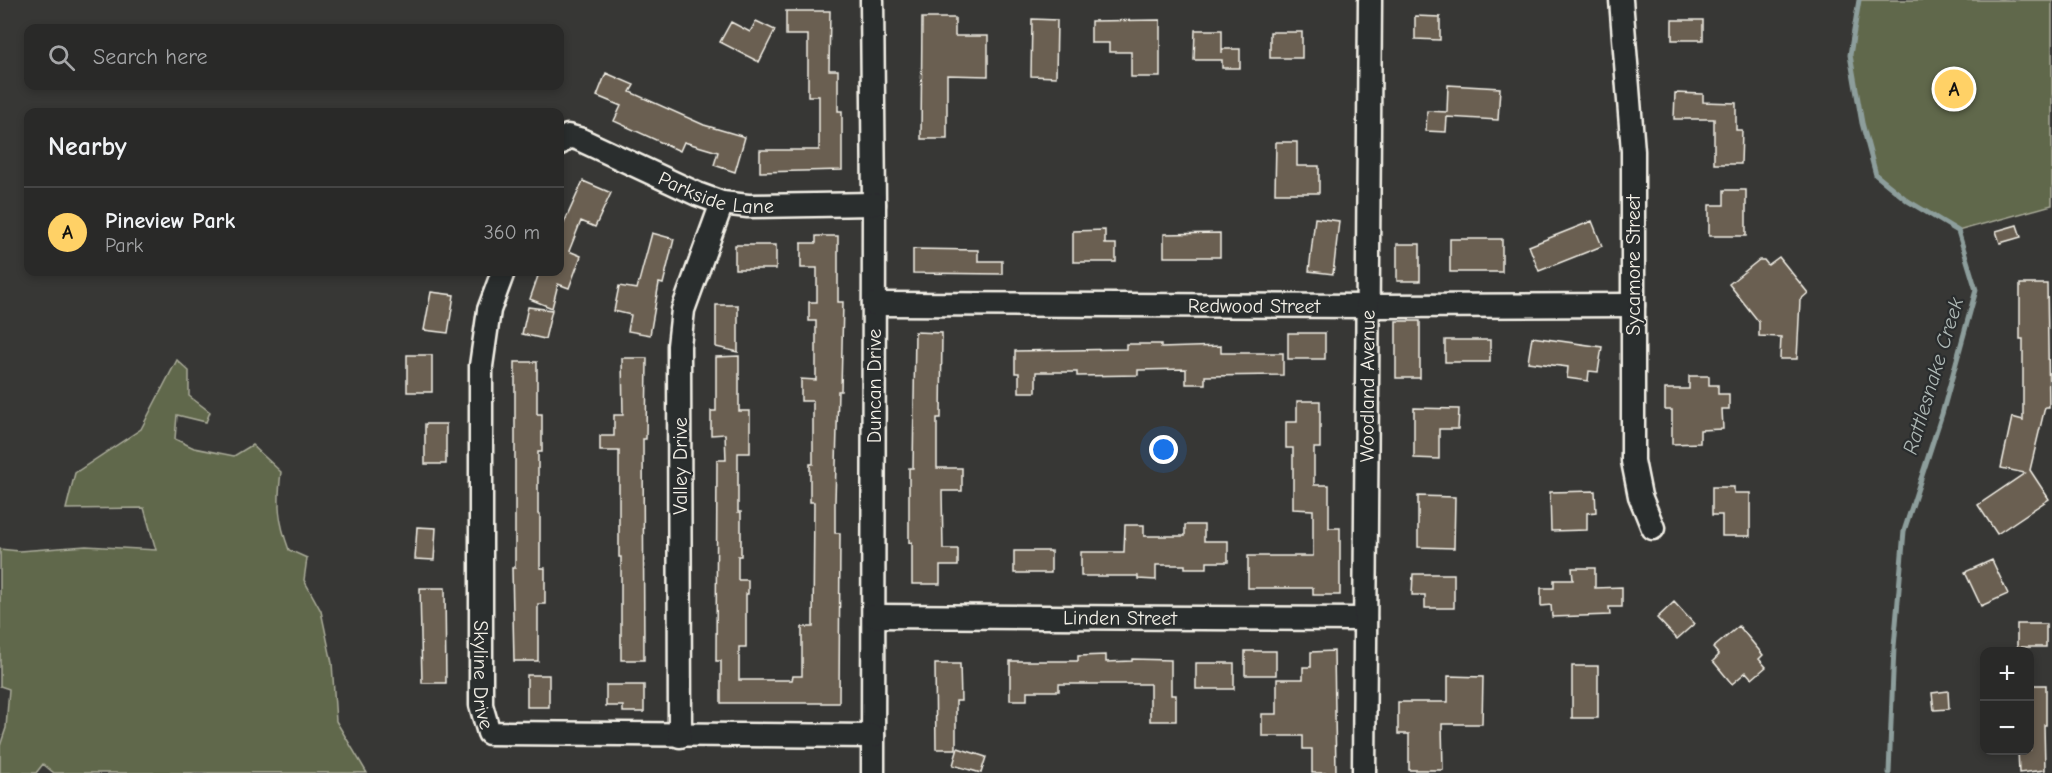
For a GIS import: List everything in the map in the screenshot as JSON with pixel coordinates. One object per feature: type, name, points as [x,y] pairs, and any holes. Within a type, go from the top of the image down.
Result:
[{"type":"street","name":"Duncan Drive","points":[[872,0],[873,773]]},
{"type":"street","name":"Woodland Avenue","points":[[1364,773],[1370,0]]},
{"type":"street","name":"Sycamore Street","points":[[1621,0],[1633,151],[1633,461],[1640,496],[1653,528]]},
{"type":"street","name":"Parkside Lane","points":[[564,140],[579,139],[697,194],[722,203],[748,206],[874,204]]},
{"type":"street","name":"Valley Drive","points":[[680,736],[679,345],[683,310],[722,203]]},
{"type":"street","name":"Skyline Drive","points":[[502,276],[489,310],[481,366],[481,705],[489,733],[873,736]]},
{"type":"street","name":"Redwood Street","points":[[874,304],[1633,305]]},
{"type":"street","name":"Linden Street","points":[[874,616],[1365,619]]},
{"type":"green space","points":[[1859,0],[2052,0],[2052,205],[1958,231],[1908,201],[1876,175],[1862,123],[1850,55]]},
{"type":"green space","points":[[177,360],[189,371],[189,396],[210,412],[206,422],[177,415],[175,439],[194,448],[234,456],[252,445],[281,472],[279,503],[281,521],[289,550],[307,558],[304,580],[321,611],[332,663],[336,721],[367,773],[54,773],[43,764],[36,773],[0,773],[0,746],[6,728],[9,689],[0,686],[0,549],[19,551],[86,546],[156,550],[144,508],[66,509],[75,473],[141,429]]},
{"type":"building","points":[[786,11],[830,11],[829,70],[838,70],[838,111],[842,111],[842,170],[760,172],[760,150],[819,150],[819,96],[808,96],[808,35],[786,35]]},
{"type":"building","points":[[1415,16],[1440,17],[1440,40],[1415,39]]},
{"type":"building","points":[[922,18],[955,18],[955,36],[988,36],[988,76],[947,75],[947,139],[921,139]]},
{"type":"building","points":[[1032,19],[1057,20],[1056,77],[1031,76]]},
{"type":"building","points":[[1160,20],[1160,77],[1131,77],[1131,52],[1109,52],[1109,43],[1091,43],[1091,21]]},
{"type":"building","points":[[1672,20],[1703,20],[1703,40],[1672,40]]},
{"type":"building","points":[[756,21],[775,30],[759,62],[720,42],[731,22],[750,32]]},
{"type":"building","points":[[1195,30],[1222,30],[1222,49],[1240,49],[1240,68],[1222,68],[1222,60],[1194,60]]},
{"type":"building","points":[[1270,32],[1302,32],[1302,58],[1270,58]]},
{"type":"building","points":[[606,73],[634,85],[630,92],[704,125],[745,137],[735,172],[714,165],[718,152],[684,142],[680,151],[614,121],[621,106],[597,96]]},
{"type":"building","points":[[1448,85],[1500,88],[1498,120],[1447,117],[1446,132],[1426,131],[1427,111],[1447,112]]},
{"type":"building","points":[[1675,93],[1703,94],[1703,102],[1736,103],[1736,130],[1742,130],[1741,164],[1714,164],[1714,119],[1674,119]]},
{"type":"building","points":[[1276,142],[1297,142],[1297,166],[1319,166],[1319,193],[1275,193]]},
{"type":"building","points":[[583,181],[611,193],[595,227],[581,221],[569,251],[581,256],[569,288],[558,284],[552,308],[530,299],[538,276],[564,276],[564,223]]},
{"type":"building","points":[[1724,190],[1746,190],[1746,236],[1709,236],[1709,205],[1724,205]]},
{"type":"building","points":[[1315,218],[1339,221],[1333,274],[1309,271]]},
{"type":"building","points":[[1592,221],[1602,246],[1539,271],[1529,246]]},
{"type":"building","points":[[2017,225],[2021,237],[2000,243],[1996,231]]},
{"type":"building","points":[[1105,230],[1105,244],[1116,244],[1116,262],[1073,262],[1073,231]]},
{"type":"building","points":[[652,233],[674,239],[663,284],[659,283],[650,335],[628,331],[631,315],[614,311],[619,286],[637,289]]},
{"type":"building","points":[[1220,233],[1220,257],[1164,257],[1164,234]]},
{"type":"building","points":[[816,236],[838,236],[838,302],[843,302],[835,502],[835,533],[840,533],[839,703],[721,703],[721,661],[716,661],[717,460],[726,460],[725,434],[711,435],[711,411],[716,411],[716,357],[739,356],[739,411],[750,411],[750,453],[738,453],[741,556],[738,556],[738,580],[748,580],[746,647],[739,647],[739,680],[792,680],[793,676],[802,676],[802,627],[813,627],[814,502],[810,502],[810,464],[813,464],[813,401],[801,401],[801,379],[816,380],[816,321],[809,321],[809,302],[817,302],[817,268],[801,268],[801,243],[816,243]]},
{"type":"building","points":[[1450,239],[1502,239],[1502,272],[1450,272]]},
{"type":"building","points":[[1397,244],[1420,244],[1420,281],[1397,281]]},
{"type":"building","points":[[735,245],[776,245],[776,269],[735,269]]},
{"type":"building","points":[[913,249],[978,250],[978,261],[1002,261],[1002,274],[913,273]]},
{"type":"building","points":[[1779,257],[1808,293],[1800,300],[1797,359],[1780,359],[1781,337],[1759,336],[1759,322],[1729,284],[1759,260],[1764,260],[1768,265]]},
{"type":"building","points":[[2020,284],[2047,284],[2049,407],[2045,407],[2030,470],[2049,499],[1997,534],[1978,505],[2025,473],[2001,468],[2012,417],[2023,420]]},
{"type":"building","points":[[431,292],[454,295],[448,333],[424,330]]},
{"type":"building","points":[[716,305],[738,305],[738,352],[716,347]]},
{"type":"building","points":[[528,307],[552,310],[545,339],[522,334]]},
{"type":"building","points":[[1396,321],[1420,321],[1420,378],[1396,378]]},
{"type":"building","points":[[915,332],[942,333],[941,418],[937,418],[937,468],[962,468],[962,491],[942,491],[943,549],[958,549],[958,566],[940,566],[940,584],[912,584],[912,542],[909,543],[909,468],[913,468]]},
{"type":"building","points":[[1288,333],[1325,333],[1325,359],[1288,359]]},
{"type":"building","points":[[1532,337],[1602,347],[1598,372],[1589,371],[1588,381],[1567,378],[1568,367],[1528,362]]},
{"type":"building","points":[[1445,340],[1490,340],[1490,362],[1445,362]]},
{"type":"building","points":[[1126,344],[1161,344],[1161,348],[1221,346],[1221,353],[1283,353],[1283,375],[1205,376],[1205,384],[1186,384],[1186,369],[1138,370],[1138,375],[1077,376],[1077,372],[1036,372],[1036,392],[1019,392],[1019,373],[1015,373],[1015,351],[1126,349]]},
{"type":"building","points":[[407,355],[432,355],[432,392],[407,392]]},
{"type":"building","points":[[622,358],[647,358],[646,439],[643,439],[644,660],[621,660],[619,451],[600,451],[600,436],[614,436],[614,415],[623,415]]},
{"type":"building","points":[[515,362],[537,362],[537,414],[542,414],[542,452],[538,452],[538,514],[540,514],[540,568],[545,568],[545,604],[538,604],[538,661],[514,661],[512,568],[515,568]]},
{"type":"building","points":[[1689,376],[1709,376],[1709,385],[1718,385],[1718,394],[1729,394],[1729,409],[1722,409],[1723,429],[1700,430],[1700,443],[1672,444],[1672,410],[1665,410],[1665,389],[1689,389]]},
{"type":"building","points":[[1297,401],[1320,401],[1320,448],[1314,448],[1314,485],[1329,485],[1329,528],[1340,528],[1340,595],[1313,595],[1313,588],[1248,588],[1248,556],[1313,556],[1313,510],[1293,509],[1293,448],[1286,448],[1286,422],[1297,422]]},
{"type":"building","points":[[1414,408],[1459,409],[1458,429],[1439,429],[1439,459],[1414,458]]},
{"type":"building","points":[[425,424],[446,424],[446,464],[425,464]]},
{"type":"building","points":[[1712,487],[1734,487],[1734,493],[1750,493],[1750,536],[1722,536],[1722,515],[1712,515]]},
{"type":"building","points":[[1595,491],[1596,512],[1587,513],[1587,530],[1551,531],[1550,492]]},
{"type":"building","points":[[1418,496],[1455,497],[1454,548],[1418,547]]},
{"type":"building","points":[[1125,525],[1144,525],[1144,536],[1185,536],[1185,525],[1204,525],[1204,541],[1228,541],[1228,562],[1207,562],[1207,568],[1156,565],[1156,580],[1138,579],[1138,576],[1081,576],[1081,552],[1124,552]]},
{"type":"building","points":[[417,527],[436,528],[434,560],[415,559]]},
{"type":"building","points":[[1014,551],[1051,551],[1051,573],[1014,573]]},
{"type":"building","points":[[1992,560],[2008,594],[1981,606],[1965,572]]},
{"type":"building","points":[[1572,568],[1595,568],[1595,588],[1622,587],[1622,607],[1609,607],[1610,615],[1552,617],[1551,605],[1541,606],[1541,588],[1554,588],[1554,580],[1573,580]]},
{"type":"building","points":[[1413,574],[1454,574],[1454,608],[1425,608],[1425,595],[1412,595]]},
{"type":"building","points":[[420,588],[445,588],[446,683],[422,683]]},
{"type":"building","points":[[1674,602],[1694,624],[1677,639],[1657,618]]},
{"type":"building","points":[[2017,624],[2046,624],[2046,647],[2017,647]]},
{"type":"building","points":[[1739,626],[1763,655],[1759,659],[1766,667],[1752,679],[1746,672],[1732,684],[1713,661],[1719,655],[1713,648]]},
{"type":"building","points":[[1245,651],[1276,651],[1276,675],[1245,675]]},
{"type":"building","points":[[1334,651],[1336,773],[1312,773],[1312,749],[1303,749],[1303,736],[1262,736],[1262,714],[1277,714],[1277,679],[1303,679],[1303,667],[1311,667],[1311,652]]},
{"type":"building","points":[[1106,655],[1106,662],[1132,661],[1132,659],[1171,660],[1171,695],[1176,695],[1176,721],[1150,721],[1150,684],[1059,684],[1059,691],[1027,691],[1027,700],[1010,700],[1010,661],[1078,661],[1078,656]]},
{"type":"building","points":[[1196,663],[1234,663],[1234,689],[1196,689]]},
{"type":"building","points":[[935,664],[960,664],[961,701],[956,701],[956,749],[936,749]]},
{"type":"building","points":[[1572,666],[1598,666],[1598,718],[1572,718]]},
{"type":"building","points":[[527,675],[549,675],[549,707],[527,707]]},
{"type":"building","points":[[1448,676],[1483,677],[1482,724],[1442,724],[1443,770],[1409,770],[1409,734],[1398,734],[1398,702],[1448,702]]},
{"type":"building","points":[[606,685],[644,685],[644,712],[623,712],[623,706],[606,706]]},
{"type":"building","points":[[2034,685],[2046,685],[2045,770],[2019,773],[2018,755],[2034,755]]},
{"type":"building","points":[[1948,691],[1949,709],[1934,710],[1932,693]]},
{"type":"building","points":[[958,748],[986,757],[981,773],[953,765]]},
{"type":"waterway","name":"Rattlesnake Creek","points":[[1859,0],[1850,55],[1862,123],[1876,175],[1908,201],[1958,231],[1976,290],[1942,414],[1904,531],[1894,647],[1889,773]]},
{"type":"place","name":"Pineview Park","points":[[1954,89]]}]
